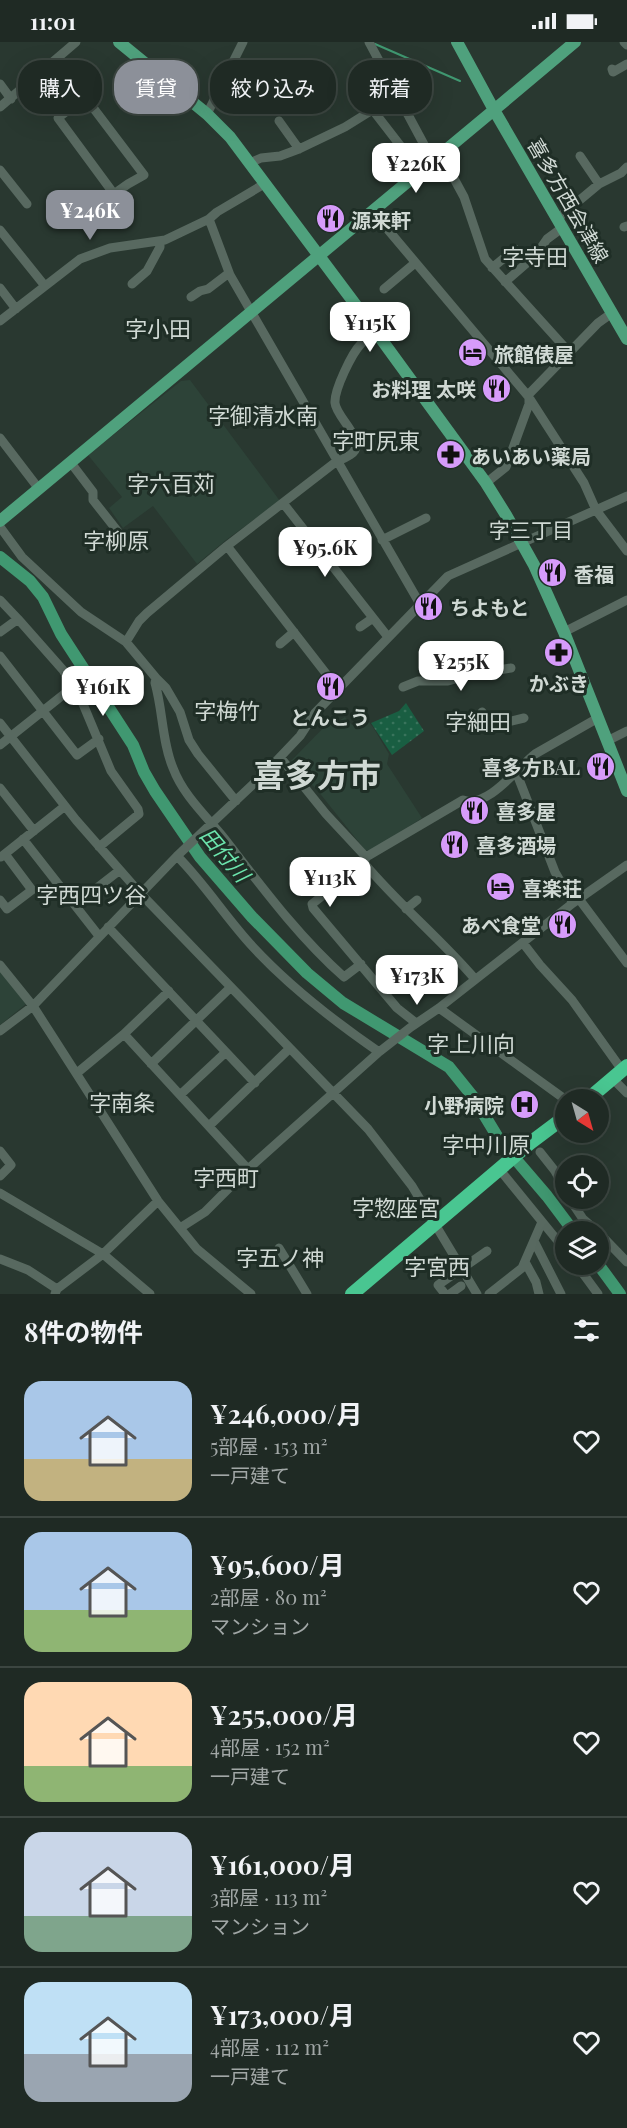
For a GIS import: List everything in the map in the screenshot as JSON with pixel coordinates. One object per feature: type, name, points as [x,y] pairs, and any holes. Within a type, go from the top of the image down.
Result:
[{"type":"highway","points":[[599,1089],[621,1071]]},
{"type":"highway","points":[[356,1293],[503,1168],[535,1148],[555,1127]]},
{"type":"main road","points":[[119,42],[207,114],[230,137],[486,483],[534,565],[564,632],[627,791]]},
{"type":"main road","name":"喜多方西会津線","points":[[457,42],[627,339]]},
{"type":"main road","points":[[0,521],[575,42]]},
{"type":"street","points":[[56,60],[76,42]]},
{"type":"street","points":[[207,114],[243,42]]},
{"type":"street","points":[[369,42],[379,60]]},
{"type":"street","points":[[612,69],[614,72],[627,64]]},
{"type":"street","points":[[0,84],[11,99]]},
{"type":"street","points":[[0,107],[18,93]]},
{"type":"street","points":[[64,114],[58,118],[114,194]]},
{"type":"street","points":[[82,216],[128,184],[144,176],[98,114]]},
{"type":"street","points":[[250,163],[261,158],[280,156],[299,150],[366,114]]},
{"type":"street","points":[[375,114],[420,171]]},
{"type":"street","points":[[408,114],[428,152],[451,173],[464,197],[481,250],[492,268],[568,352]]},
{"type":"street","points":[[279,121],[299,150]]},
{"type":"street","points":[[580,156],[600,184]]},
{"type":"street","points":[[505,282],[536,255],[560,224],[600,184],[618,175],[627,167]]},
{"type":"street","points":[[0,170],[27,204]]},
{"type":"street","points":[[0,321],[76,262],[110,248],[160,241],[209,219],[266,183]]},
{"type":"street","points":[[373,212],[528,396],[584,483],[596,510],[627,551]]},
{"type":"street","points":[[209,219],[229,273],[250,312],[420,604]]},
{"type":"street","points":[[0,230],[45,286]]},
{"type":"street","points":[[132,284],[145,274],[160,247],[160,241]]},
{"type":"street","points":[[492,268],[515,249]]},
{"type":"street","points":[[384,289],[415,263]]},
{"type":"street","points":[[191,297],[208,289],[229,273]]},
{"type":"street","points":[[0,288],[16,309]]},
{"type":"street","points":[[486,483],[506,467],[529,404],[528,396],[598,322],[612,313]]},
{"type":"street","points":[[126,642],[139,621],[227,546],[337,461],[354,452],[357,446],[354,436],[335,404],[338,387],[357,349],[376,332]]},
{"type":"street","points":[[0,438],[39,489]]},
{"type":"street","points":[[71,463],[93,492],[93,500],[119,533]]},
{"type":"street","points":[[0,1031],[33,1006],[180,853],[280,758],[315,713],[448,576],[522,545],[627,496]]},
{"type":"street","points":[[283,503],[388,637]]},
{"type":"street","points":[[382,540],[426,518]]},
{"type":"street","points":[[0,527],[22,557],[81,612],[126,642],[166,688],[180,712],[189,740],[236,801]]},
{"type":"street","points":[[227,546],[338,689]]},
{"type":"street","points":[[0,600],[61,667],[99,739],[111,771],[138,809],[139,814],[99,847]]},
{"type":"street","points":[[564,632],[627,600]]},
{"type":"street","points":[[360,627],[373,618]]},
{"type":"street","points":[[0,632],[18,619]]},
{"type":"street","points":[[280,644],[294,632]]},
{"type":"street","points":[[0,656],[77,755],[99,739]]},
{"type":"street","points":[[403,687],[418,681],[448,681],[511,668]]},
{"type":"street","points":[[156,678],[169,759],[181,784],[281,912],[323,958],[344,977],[361,964]]},
{"type":"street","points":[[0,745],[73,687]]},
{"type":"street","points":[[482,712],[488,720],[499,718],[507,722],[524,718]]},
{"type":"street","points":[[413,1025],[312,904],[365,860],[463,800],[469,802],[488,795],[517,774],[526,761],[535,754],[598,718]]},
{"type":"street","points":[[0,723],[99,847],[387,1152],[412,1186],[477,1294]]},
{"type":"street","points":[[607,741],[627,731]]},
{"type":"street","points":[[280,758],[406,909],[475,979]]},
{"type":"street","points":[[517,774],[555,872],[627,963]]},
{"type":"street","points":[[0,788],[4,801],[34,831]]},
{"type":"street","points":[[0,900],[7,909],[32,890],[2,856],[65,806]]},
{"type":"street","points":[[23,840],[99,936]]},
{"type":"street","points":[[180,853],[252,946],[281,976],[332,1019],[380,1052]]},
{"type":"street","points":[[180,1228],[205,1212],[248,1169],[413,1025],[439,1008],[576,901],[627,865]]},
{"type":"street","points":[[89,894],[120,870]]},
{"type":"street","points":[[406,909],[417,900]]},
{"type":"street","points":[[108,927],[255,1083]]},
{"type":"street","points":[[523,943],[572,1000],[621,1071],[627,1093]]},
{"type":"street","points":[[0,965],[33,1006],[158,1201],[197,1249],[251,1294]]},
{"type":"street","points":[[151,1064],[231,987]]},
{"type":"street","points":[[77,1073],[124,1034],[169,991]]},
{"type":"street","points":[[439,1008],[555,1092]]},
{"type":"street","points":[[124,1034],[248,1169]]},
{"type":"street","points":[[209,1126],[288,1049]]},
{"type":"street","points":[[180,1095],[226,1052]]},
{"type":"street","points":[[535,1148],[555,1172]]},
{"type":"street","points":[[0,1151],[11,1165],[0,1176]]},
{"type":"street","points":[[503,1168],[555,1237]]},
{"type":"street","points":[[0,1193],[103,1254],[150,1294]]},
{"type":"street","points":[[0,1259],[28,1270],[56,1292],[103,1254],[158,1201]]},
{"type":"street","points":[[577,1209],[586,1221]]},
{"type":"street","points":[[489,1294],[522,1268],[542,1221]]},
{"type":"street","points":[[534,1241],[561,1294]]},
{"type":"street","points":[[609,1242],[625,1257]]},
{"type":"street","points":[[279,1248],[307,1294]]},
{"type":"street","points":[[445,1294],[438,1285],[487,1251]]},
{"type":"street","points":[[525,1262],[536,1282],[538,1294]]},
{"type":"street","points":[[584,1275],[598,1294]]},
{"type":"street","points":[[450,1294],[461,1286]]},
{"type":"shaded area","points":[[190,380],[280,501],[197,564],[153,506],[123,528],[109,508],[122,497],[88,455],[181,381]]},
{"type":"shaded area","points":[[345,717],[352,725],[366,719],[373,727],[389,754],[387,764],[422,818],[371,851],[365,850],[291,761],[330,721],[334,724]]},
{"type":"shaded area","points":[[0,971],[26,1004],[0,1025]]},
{"type":"green space","points":[[406,703],[424,731],[392,755],[371,723],[399,711]]},
{"type":"waterway","points":[[375,44],[460,81]]},
{"type":"waterway","name":"田付川","points":[[0,557],[30,581],[43,597],[61,634],[133,745],[155,791],[200,857],[252,917],[307,973],[343,1003],[449,1067],[474,1098],[500,1141],[566,1221]]},
{"type":"waterway","name":"田付川","points":[[606,1275],[620,1294]]},
{"type":"place","name":"源来軒","points":[[330,219]]},
{"type":"place","name":"旅館俵屋","points":[[473,353]]},
{"type":"place","name":"お料理 太咲","points":[[497,388]]},
{"type":"place","name":"あいあい薬局","points":[[450,455]]},
{"type":"place","name":"香福","points":[[553,573]]},
{"type":"place","name":"ちよもと","points":[[429,606]]},
{"type":"place","name":"かぶき","points":[[559,652]]},
{"type":"place","name":"とんこう","points":[[330,686]]},
{"type":"place","name":"喜多方BAL","points":[[601,766]]},
{"type":"place","name":"喜多屋","points":[[475,810]]},
{"type":"place","name":"喜多酒場","points":[[455,844]]},
{"type":"place","name":"喜楽荘","points":[[501,887]]},
{"type":"place","name":"あべ食堂","points":[[562,924]]},
{"type":"place","name":"小野病院","points":[[525,1104]]},
{"type":"district","name":"字寺田","points":[[535,256]]},
{"type":"district","name":"字小田","points":[[158,328]]},
{"type":"district","name":"字御清水南","points":[[263,415]]},
{"type":"district","name":"字町尻東","points":[[376,440]]},
{"type":"district","name":"字六百苅","points":[[171,483]]},
{"type":"district","name":"字三丁目","points":[[531,529]]},
{"type":"district","name":"字柳原","points":[[116,540]]},
{"type":"district","name":"字梅竹","points":[[227,710]]},
{"type":"district","name":"字細田","points":[[478,721]]},
{"type":"district","name":"喜多方市","points":[[317,773]]},
{"type":"district","name":"字西四ツ谷","points":[[91,894]]},
{"type":"district","name":"字上川向","points":[[471,1043]]},
{"type":"district","name":"字南条","points":[[122,1102]]},
{"type":"district","name":"字中川原","points":[[486,1144]]},
{"type":"district","name":"字西町","points":[[226,1177]]},
{"type":"district","name":"字惣座宮","points":[[396,1207]]},
{"type":"district","name":"字五ノ神","points":[[280,1257]]},
{"type":"district","name":"字宮西","points":[[437,1266]]}]
